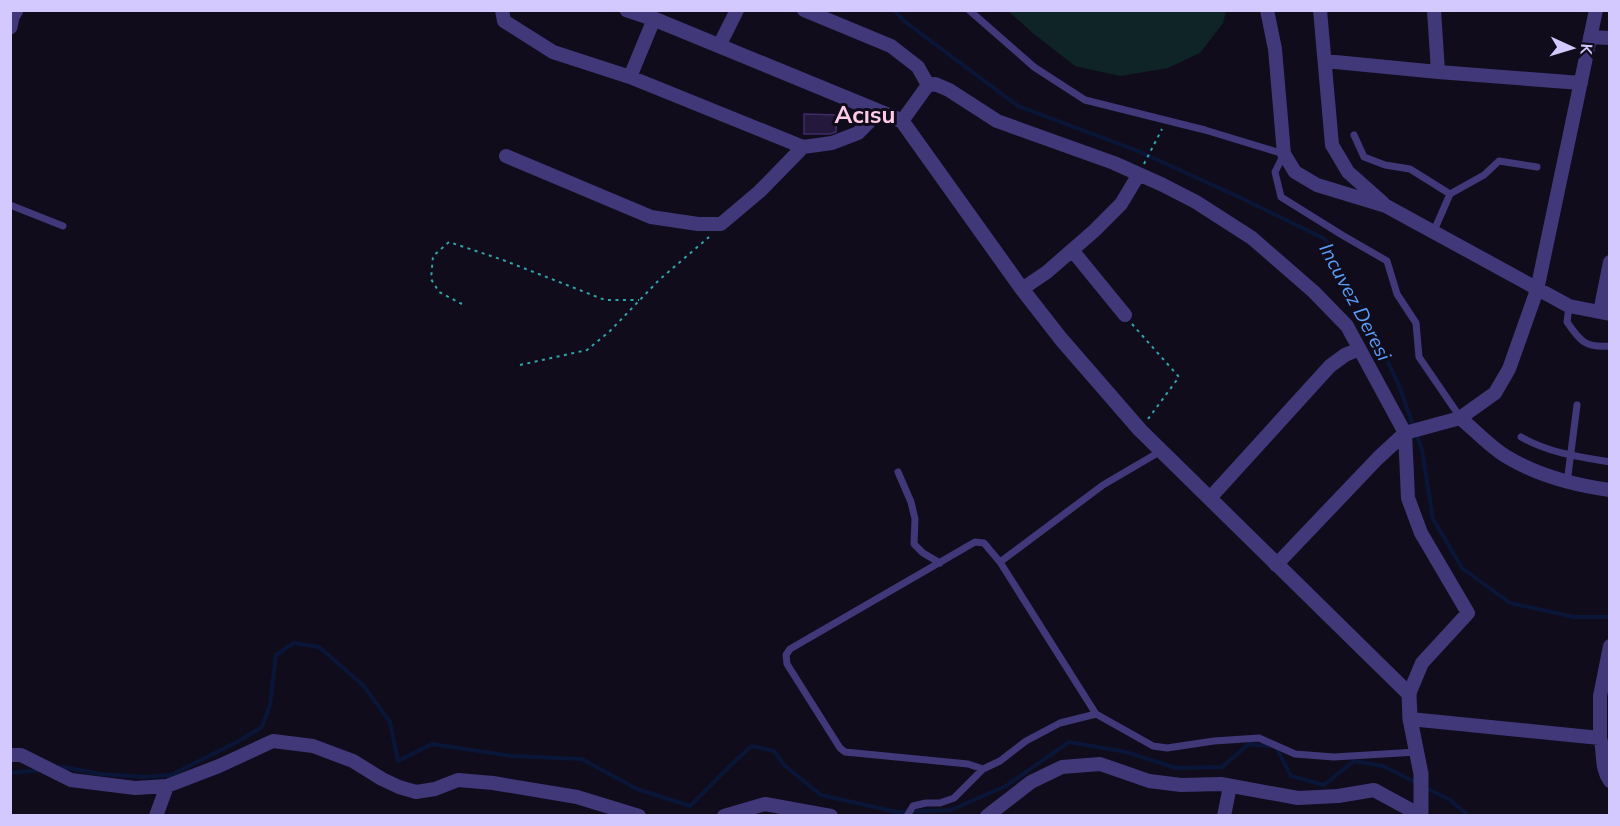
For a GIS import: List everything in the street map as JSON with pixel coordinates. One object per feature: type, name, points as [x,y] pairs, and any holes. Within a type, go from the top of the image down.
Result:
[{"type":"street","points":[[10,27],[16,10]]},
{"type":"street","points":[[502,10],[504,21],[553,52],[630,77],[804,147],[832,143],[858,133],[879,112]]},
{"type":"street","points":[[627,10],[902,121],[1022,289],[1061,339],[1140,430],[1409,694]]},
{"type":"street","points":[[719,46],[737,10]]},
{"type":"street","points":[[804,10],[891,46],[918,67],[928,84]]},
{"type":"street","points":[[1267,10],[1275,49],[1284,154],[1295,172],[1317,185],[1386,206],[1569,306],[1605,313],[1610,262]]},
{"type":"street","points":[[1320,10],[1332,145],[1348,172],[1386,206]]},
{"type":"street","points":[[1434,10],[1438,72]]},
{"type":"street","points":[[1276,565],[1378,458],[1405,433],[1460,418],[1495,393],[1509,369],[1537,290],[1596,10]]},
{"type":"street","points":[[630,77],[654,19]]},
{"type":"street","points":[[1590,37],[1610,38]]},
{"type":"street","points":[[1325,61],[1581,83]]},
{"type":"street","points":[[902,121],[928,84]]},
{"type":"street","points":[[928,84],[935,84],[949,90],[997,121],[1141,170],[1252,237],[1314,292],[1347,326],[1405,433],[1408,498],[1420,533],[1468,613],[1422,663],[1409,694],[1410,719],[1421,774],[1420,815],[1374,790],[1338,796],[1298,798],[1230,786],[1181,785],[1149,781],[1100,764],[1062,766],[1031,782],[987,816]]},
{"type":"street","points":[[506,156],[651,217],[698,224],[722,224],[760,191],[804,147]]},
{"type":"street","points":[[1022,289],[1047,272],[1121,204],[1141,170]]},
{"type":"street","points":[[1072,250],[1125,315]]},
{"type":"street","points":[[1210,498],[1330,366],[1345,355],[1359,349]]},
{"type":"street","points":[[1460,418],[1506,457],[1554,479],[1610,490]]},
{"type":"street","points":[[1610,646],[1600,696],[1603,773],[1610,782]]},
{"type":"street","points":[[1410,719],[1600,738]]},
{"type":"street","points":[[10,755],[21,755],[71,780],[135,788],[166,786],[219,766],[273,741],[313,746],[353,760],[399,787],[416,792],[435,789],[458,780],[493,783],[577,797],[639,816]]},
{"type":"street","points":[[156,816],[166,786]]},
{"type":"street","points":[[1224,816],[1230,786]]},
{"type":"street","points":[[724,816],[765,804],[831,816]]},
{"type":"lane","points":[[969,10],[1034,67],[1085,100],[1205,130],[1284,154],[1275,172],[1281,197],[1342,236],[1387,261],[1396,294],[1416,323],[1419,357],[1460,418]]},
{"type":"lane","points":[[1354,135],[1364,157],[1385,165],[1410,169],[1450,194]]},
{"type":"lane","points":[[1434,233],[1450,194],[1484,175],[1499,161],[1537,167]]},
{"type":"lane","points":[[10,205],[63,226]]},
{"type":"lane","points":[[1569,306],[1567,322],[1579,340],[1597,347],[1610,346]]},
{"type":"lane","points":[[1567,483],[1577,405]]},
{"type":"lane","points":[[1521,437],[1537,446],[1571,456],[1610,462]]},
{"type":"lane","points":[[1000,562],[1103,485],[1161,451]]},
{"type":"lane","points":[[898,472],[911,502],[915,519],[914,544],[923,553],[940,562]]},
{"type":"lane","points":[[983,769],[968,764],[845,752],[840,748],[786,664],[786,655],[790,649],[975,542],[984,543],[1000,562],[1096,714],[1153,746],[1167,748],[1214,741],[1259,738],[1295,754],[1334,757],[1417,752]]},
{"type":"lane","points":[[907,816],[913,806],[940,803],[954,798],[983,769],[1000,761],[1026,741],[1060,723],[1096,714]]},
{"type":"path","points":[[1141,170],[1159,134]]},
{"type":"path","points":[[520,365],[587,350],[610,331],[659,280],[722,224]]},
{"type":"path","points":[[462,304],[439,292],[431,279],[434,256],[449,242],[503,260],[605,300],[639,300]]},
{"type":"path","points":[[1125,315],[1179,377],[1140,430]]},
{"type":"green space","points":[[1008,11],[1226,11],[1223,23],[1200,53],[1168,68],[1120,76],[1075,66]]},
{"type":"building","points":[[804,114],[837,115],[836,132],[804,134]]},
{"type":"waterway","name":"Incuvez Deresi","points":[[894,10],[904,21],[1018,106],[1138,151],[1325,239],[1369,321],[1400,388],[1422,450],[1433,519],[1462,568],[1510,603],[1574,617],[1610,617]]},
{"type":"waterway","points":[[56,768],[145,777],[171,775],[237,742],[262,727],[270,705],[276,655],[294,643],[319,647],[363,685],[390,722],[398,761],[432,744],[512,756],[582,759],[637,789],[690,806],[752,746],[774,751],[784,765],[821,795],[897,812],[951,810],[1006,786],[1069,742],[1126,752],[1176,768],[1222,767],[1249,744],[1276,747],[1291,776],[1324,785],[1354,761],[1383,766],[1417,783]]},
{"type":"waterway","points":[[10,773],[40,770]]},
{"type":"waterway","points":[[1424,787],[1450,800],[1469,816]]},
{"type":"district","name":"Acısu","points":[[865,115]]}]
